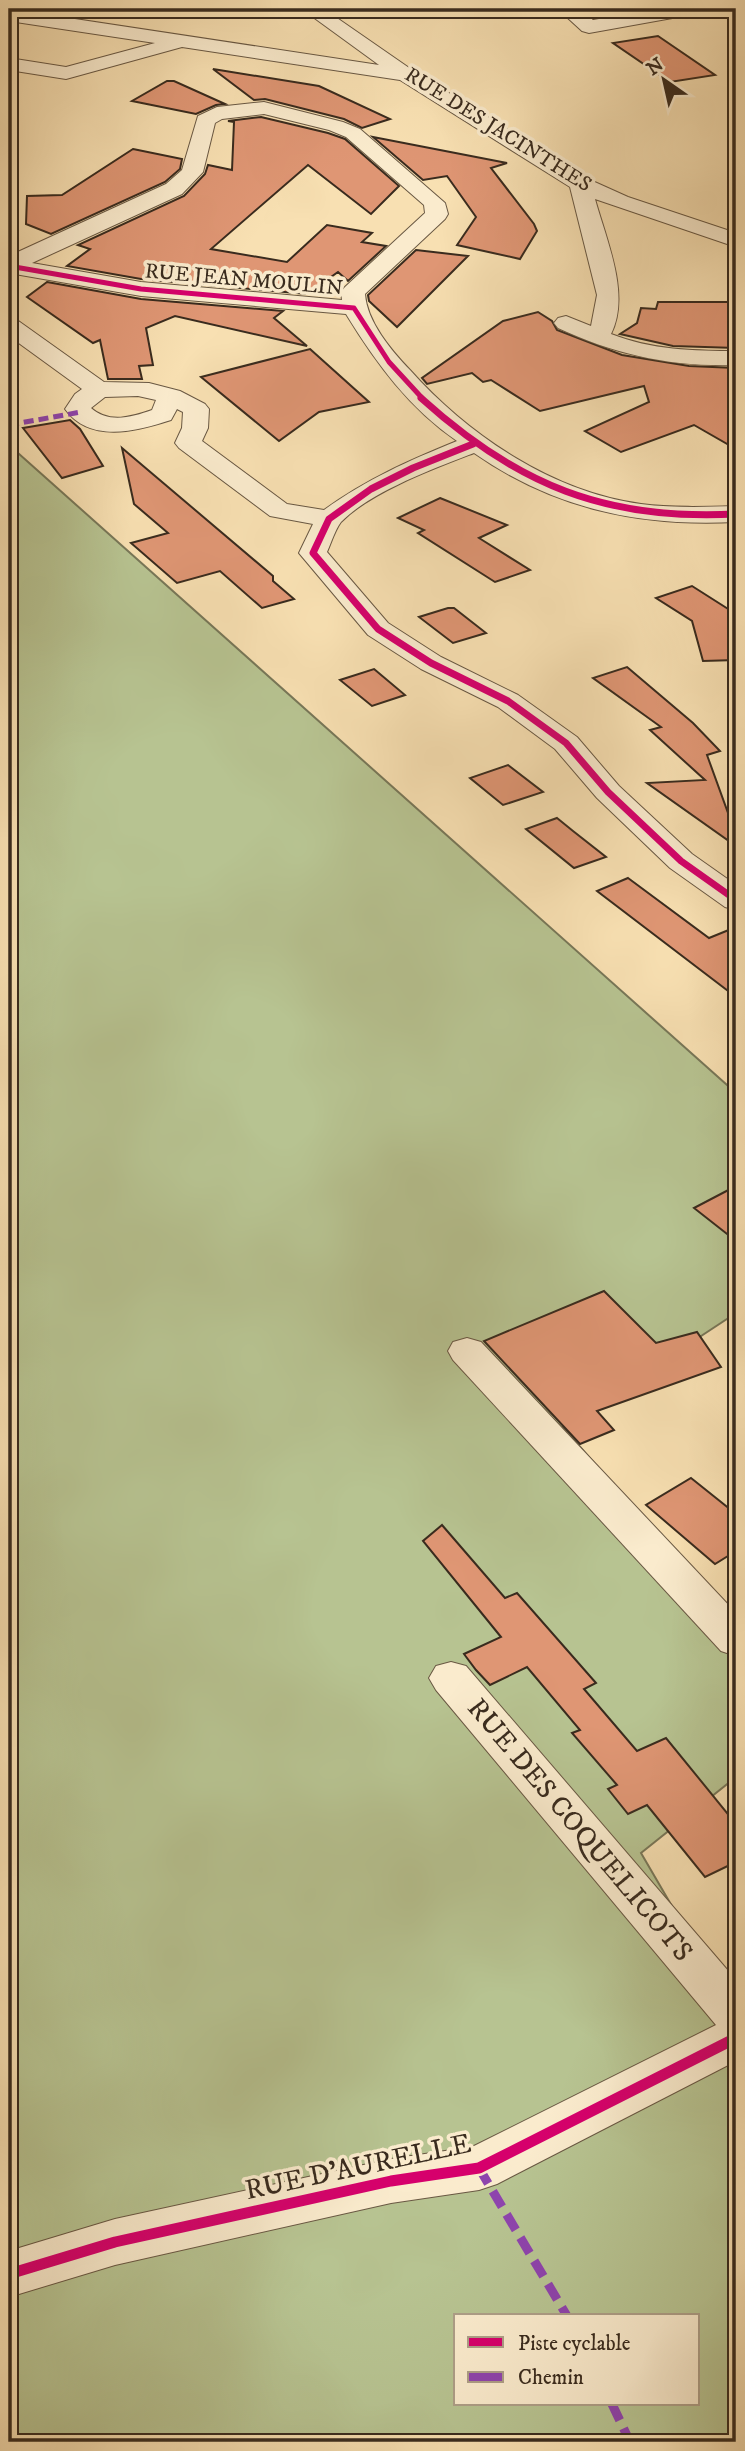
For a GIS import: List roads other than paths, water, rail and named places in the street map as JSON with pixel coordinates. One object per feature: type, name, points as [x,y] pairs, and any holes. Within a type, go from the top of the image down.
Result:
[{"type":"street","points":[[81,9],[104,29]]},
{"type":"street","name":"RUE DES JACINTHES","points":[[312,9],[408,76],[580,184],[620,202],[736,240]]},
{"type":"street","points":[[568,9],[589,27],[689,9]]},
{"type":"street","points":[[9,15],[408,76]]},
{"type":"street","points":[[9,64],[66,73],[185,41]]},
{"type":"street","points":[[9,265],[174,189],[192,172],[205,120],[217,113],[264,108],[336,126],[353,133],[434,203],[437,214],[353,292],[354,308]]},
{"type":"street","points":[[580,184],[609,295],[604,324],[597,338]]},
{"type":"street","name":"RUE JEAN MOULIN","points":[[9,265],[141,289],[354,308],[396,370],[412,388],[473,444],[530,476],[588,500],[664,514],[736,514]]},
{"type":"street","points":[[9,283],[40,272]]},
{"type":"street","points":[[566,323],[612,345],[659,357],[736,358]]},
{"type":"street","points":[[9,325],[99,390]]},
{"type":"street","points":[[171,396],[162,415],[135,424],[105,425],[85,417],[78,409],[84,399],[99,390],[133,386],[171,396],[196,410],[195,428],[188,443],[279,510],[328,519]]},
{"type":"street","points":[[473,444],[413,468],[371,489],[328,519],[313,553],[378,629],[432,663],[508,701],[566,743],[608,792],[681,861],[736,900]]},
{"type":"street","points":[[467,1351],[729,1622]]},
{"type":"street","name":"RUE DES COQUELICOTS","points":[[451,1678],[736,2014]]},
{"type":"street","name":"RUE D'AURELLE","points":[[9,2274],[128,2239],[391,2181],[479,2168],[736,2038]]}]
